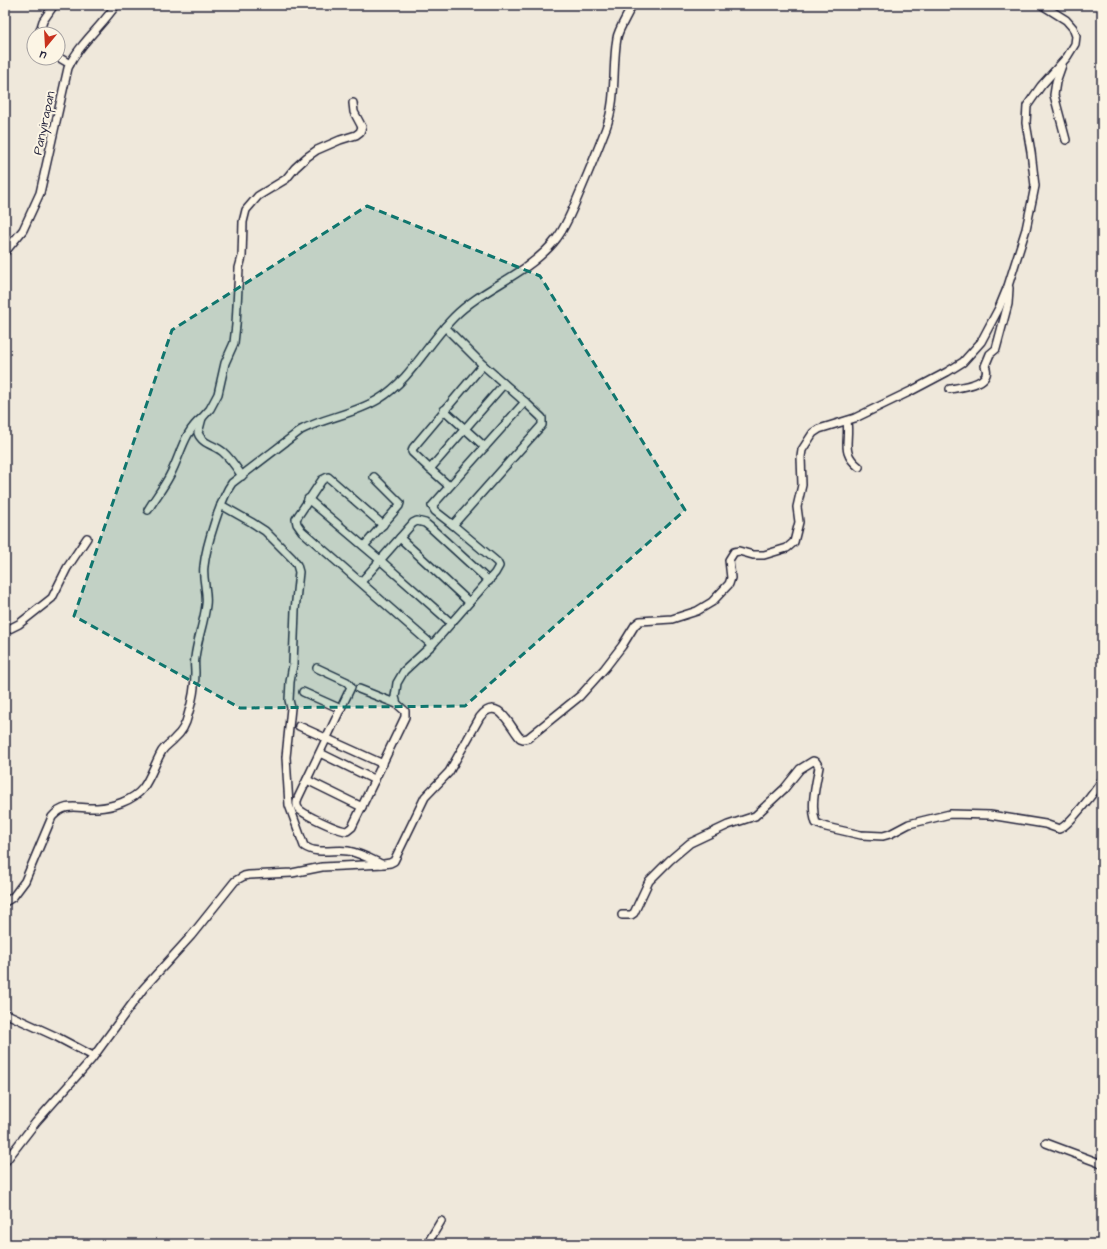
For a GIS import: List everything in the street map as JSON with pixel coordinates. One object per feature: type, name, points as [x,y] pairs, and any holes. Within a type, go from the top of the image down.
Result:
[{"type":"street","points":[[41,26],[54,5]]},
{"type":"street","name":"Panyirapan","points":[[5,252],[24,230],[40,193],[70,64],[116,5]]},
{"type":"street","points":[[5,902],[13,897],[25,881],[52,817],[56,812],[62,808],[72,806],[96,808],[107,806],[135,796],[150,777],[163,750],[183,729],[189,714],[194,690],[194,660],[206,605],[204,566],[209,541],[221,505],[232,483],[301,430],[317,423],[361,409],[388,393],[420,361],[445,327],[459,313],[474,300],[526,266],[548,248],[557,238],[566,224],[606,127],[611,108],[617,37],[632,5]]},
{"type":"street","points":[[5,1162],[36,1122],[94,1056],[143,989],[191,936],[232,884],[239,878],[249,875],[292,873],[322,867],[390,863],[398,856],[425,797],[448,772],[485,711],[490,709],[498,710],[520,738],[528,738],[580,696],[605,668],[622,646],[635,625],[640,621],[672,619],[697,611],[712,602],[729,584],[731,578],[729,560],[734,552],[738,551],[754,555],[764,555],[792,544],[795,540],[799,522],[797,507],[802,485],[802,450],[813,433],[819,429],[847,421],[911,391],[963,362],[982,342],[1008,286],[1026,229],[1035,186],[1026,123],[1028,106],[1041,86],[1073,50],[1075,44],[1076,36],[1066,20],[1042,5]]},
{"type":"street","points":[[1063,61],[1056,82],[1054,95],[1066,140]]},
{"type":"street","points":[[66,62],[70,64]]},
{"type":"street","points":[[148,510],[170,475],[181,447],[189,433],[196,423],[210,409],[218,394],[225,363],[235,338],[239,268],[242,252],[242,228],[246,210],[258,196],[286,179],[295,168],[318,150],[360,132],[362,127],[354,112],[353,102]]},
{"type":"street","points":[[950,389],[975,384],[986,376],[987,371],[985,366],[990,354],[996,349],[1008,304],[1008,286]]},
{"type":"street","points":[[445,327],[504,384],[542,418],[542,425],[452,526]]},
{"type":"street","points":[[449,486],[412,452],[412,450],[444,410],[484,365]]},
{"type":"street","points":[[430,469],[504,384]]},
{"type":"street","points":[[397,704],[395,691],[401,675],[407,667],[432,645],[450,622],[489,581],[495,574],[499,564],[452,526],[435,511],[432,506],[525,402]]},
{"type":"street","points":[[444,410],[485,448]]},
{"type":"street","points":[[202,418],[198,433],[200,436],[224,453],[242,476]]},
{"type":"street","points":[[847,421],[848,431],[846,449],[852,460],[859,467]]},
{"type":"street","points":[[383,525],[328,477],[322,480],[308,499],[297,517],[296,522],[302,531],[432,645]]},
{"type":"street","points":[[364,546],[397,510],[400,503],[374,478]]},
{"type":"street","points":[[308,499],[450,622]]},
{"type":"street","points":[[221,505],[265,531],[292,558],[297,565],[299,572],[293,665],[290,682],[289,700],[291,708],[286,757],[289,805],[304,846],[318,851],[348,852],[366,857],[381,864]]},
{"type":"street","points":[[361,582],[413,523],[417,521],[425,523],[489,581]]},
{"type":"street","points":[[5,631],[29,616],[52,598],[67,568],[87,538]]},
{"type":"street","points":[[400,538],[469,602]]},
{"type":"street","points":[[317,668],[344,680],[351,685],[351,687],[298,798],[298,807],[304,813],[344,831],[350,830],[406,714],[397,704],[359,688]]},
{"type":"street","points":[[303,692],[341,710]]},
{"type":"street","points":[[299,726],[383,764]]},
{"type":"street","points":[[320,753],[375,780]]},
{"type":"street","points":[[622,915],[631,915],[634,912],[649,881],[680,852],[690,844],[728,825],[755,816],[784,789],[800,769],[813,761],[816,762],[818,767],[814,799],[814,815],[816,823],[826,827],[867,836],[883,836],[909,824],[950,814],[990,815],[1045,824],[1059,829],[1066,825],[1096,790],[1102,780]]},
{"type":"street","points":[[307,780],[362,807]]},
{"type":"street","points":[[9,1015],[94,1056]]},
{"type":"street","points":[[1046,1143],[1102,1164]]},
{"type":"street","points":[[426,1244],[441,1221]]},
{"type":"highlighted area","points":[[367,206],[540,276],[685,510],[465,706],[240,708],[74,616],[172,330]]}]
